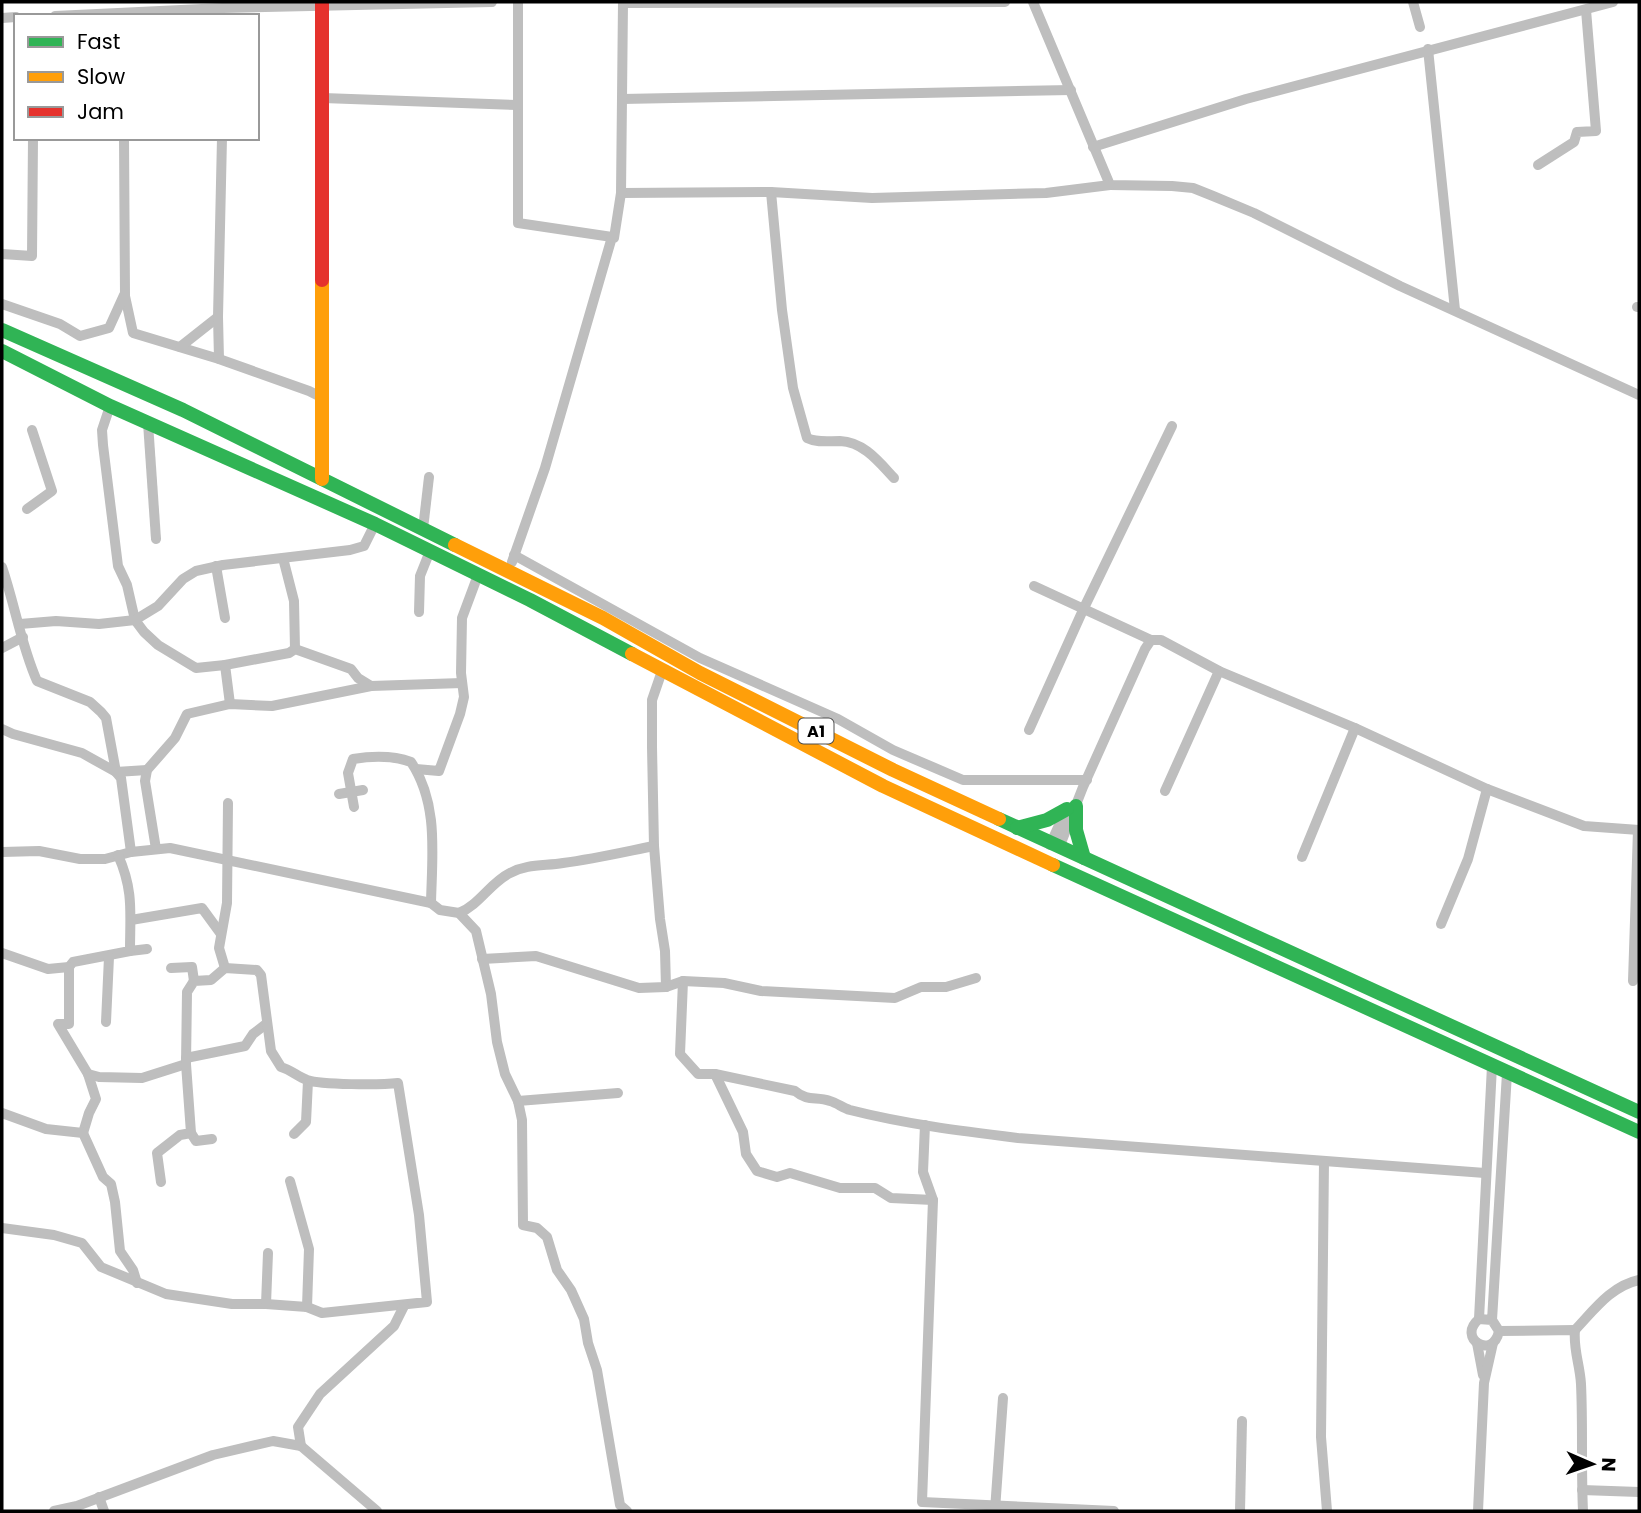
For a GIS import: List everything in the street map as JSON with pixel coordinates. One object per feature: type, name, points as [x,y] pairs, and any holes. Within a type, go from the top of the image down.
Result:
[{"type":"main road","points":[[322,4],[323,479]]},
{"type":"main road","name":"A1","points":[[2,330],[183,410],[423,528],[603,618],[711,678],[893,770],[1639,1112]]},
{"type":"main road","name":"A1","points":[[2,351],[110,406],[430,551],[883,786],[1639,1132]]},
{"type":"main road","points":[[1017,828],[1047,820],[1071,808],[1084,858]]},
{"type":"street","points":[[78,14],[123,10],[322,4],[492,2]]},
{"type":"street","points":[[518,2],[518,223],[612,237]]},
{"type":"street","points":[[508,571],[545,468],[612,237],[614,238],[621,193],[622,3],[1005,2]]},
{"type":"street","points":[[1033,2],[1110,185]]},
{"type":"street","points":[[1413,2],[1420,27]]},
{"type":"street","points":[[1093,147],[1246,99],[1613,2]]},
{"type":"street","points":[[1538,165],[1574,142],[1577,132],[1596,131],[1586,9]]},
{"type":"street","points":[[1428,49],[1455,310]]},
{"type":"street","points":[[622,99],[1071,90]]},
{"type":"street","points":[[323,98],[518,105]]},
{"type":"street","points":[[2,254],[32,256],[33,140]]},
{"type":"street","points":[[124,140],[124,293],[133,333],[219,359],[323,398]]},
{"type":"street","points":[[219,359],[222,140]]},
{"type":"street","points":[[621,193],[771,192],[872,198],[1046,192],[1110,185],[1193,188],[1639,395]]},
{"type":"street","points":[[771,192],[782,310],[793,388],[807,438],[814,442],[846,442],[857,446],[869,452],[894,478]]},
{"type":"street","points":[[2,304],[60,324],[80,336],[109,328],[124,293]]},
{"type":"street","points":[[180,347],[218,317]]},
{"type":"street","points":[[110,406],[102,430],[118,566],[127,585],[135,620],[144,632],[158,645],[196,668],[289,653],[295,649]]},
{"type":"street","points":[[148,423],[156,539]]},
{"type":"street","points":[[1029,730],[1083,610],[1172,426]]},
{"type":"street","points":[[27,509],[52,491],[32,430]]},
{"type":"street","points":[[423,528],[429,477]]},
{"type":"street","points":[[20,624],[55,621],[99,624],[135,620],[158,606],[196,571],[216,566],[350,550],[364,546],[375,524]]},
{"type":"street","points":[[419,612],[421,576],[430,551]]},
{"type":"street","points":[[514,555],[700,658],[838,719],[892,750],[963,780],[1085,783]]},
{"type":"street","points":[[283,558],[294,601],[295,649]]},
{"type":"street","points":[[216,566],[225,618]]},
{"type":"street","points":[[2,567],[20,624],[26,656],[37,681],[90,702],[101,712],[106,718],[116,772]]},
{"type":"street","points":[[415,769],[439,771],[460,714],[464,697],[462,618],[478,575]]},
{"type":"street","points":[[1034,586],[1151,640],[1161,640],[1219,671],[1355,728],[1487,789],[1584,826],[1639,830],[1633,981]]},
{"type":"street","points":[[2,648],[23,637]]},
{"type":"street","points":[[1047,862],[1151,640]]},
{"type":"street","points":[[295,649],[351,669],[358,678],[371,686]]},
{"type":"street","points":[[225,665],[230,704]]},
{"type":"street","points":[[662,671],[652,700],[651,719],[654,846],[665,951],[666,988]]},
{"type":"street","points":[[1165,791],[1219,671]]},
{"type":"street","points":[[156,849],[145,782],[147,769],[175,738],[187,714],[230,704],[272,706],[371,686],[462,683]]},
{"type":"street","points":[[1301,857],[1355,728]]},
{"type":"street","points":[[2,729],[82,753],[116,772],[121,778],[131,852]]},
{"type":"street","points":[[354,807],[358,791],[348,773],[353,759],[370,756],[401,758],[411,762],[430,806],[431,903]]},
{"type":"street","points":[[116,772],[147,769]]},
{"type":"street","points":[[1441,924],[1468,859],[1487,789]]},
{"type":"street","points":[[339,794],[358,791]]},
{"type":"street","points":[[225,968],[219,948],[227,903],[228,803]]},
{"type":"street","points":[[2,852],[39,851],[80,859],[104,859],[131,852],[170,848],[431,903],[440,910],[459,913],[471,908],[503,878],[525,867],[654,846]]},
{"type":"street","points":[[118,855],[129,878],[130,951]]},
{"type":"street","points":[[131,920],[202,908],[222,934]]},
{"type":"street","points":[[459,913],[475,931],[491,994],[497,1042],[505,1074],[518,1101],[522,1121],[523,1225],[537,1228],[547,1237],[557,1270],[571,1290],[584,1319],[587,1343],[597,1370],[620,1505],[626,1511]]},
{"type":"street","points":[[137,1283],[120,1251],[111,1184],[103,1177],[83,1133],[96,1099],[88,1074],[58,1024],[69,1024],[69,967],[73,962],[147,949]]},
{"type":"street","points":[[2,953],[48,969],[69,967]]},
{"type":"street","points":[[482,959],[536,956],[639,988],[666,988],[682,981],[724,983],[761,991],[895,998],[922,988],[946,987],[976,978]]},
{"type":"street","points":[[106,1022],[109,957]]},
{"type":"street","points":[[171,968],[192,967],[194,981],[187,992],[186,1061],[191,1133],[197,1140],[212,1139]]},
{"type":"street","points":[[2,1228],[54,1235],[82,1243],[102,1266],[166,1294],[232,1304],[307,1307],[322,1313],[427,1303],[419,1215],[398,1083],[379,1085],[308,1080],[281,1067],[271,1051],[261,975],[257,970],[225,968],[211,980],[194,981]]},
{"type":"street","points":[[682,981],[680,1054],[698,1074],[715,1074],[794,1091],[803,1098],[828,1100],[849,1110],[908,1123],[1018,1138],[1485,1173]]},
{"type":"street","points":[[88,1074],[99,1077],[142,1078],[186,1061],[245,1046],[253,1034],[266,1024]]},
{"type":"street","points":[[1492,1066],[1479,1319],[1471,1331],[1472,1338],[1477,1343],[1486,1346],[1493,1343]]},
{"type":"street","points":[[1478,1511],[1484,1383],[1493,1343],[1499,1331],[1492,1320],[1507,1073]]},
{"type":"street","points":[[715,1074],[743,1132],[746,1154],[757,1171],[777,1177],[790,1172],[840,1188],[875,1188],[891,1198],[933,1200]]},
{"type":"street","points":[[294,1135],[306,1122],[308,1080]]},
{"type":"street","points":[[518,1101],[618,1093]]},
{"type":"street","points":[[2,1113],[46,1129],[83,1133]]},
{"type":"street","points":[[925,1125],[923,1172],[933,1200],[922,1502],[995,1508],[1114,1511]]},
{"type":"street","points":[[161,1182],[156,1153],[180,1135],[191,1133]]},
{"type":"street","points":[[1324,1161],[1321,1437],[1327,1511]]},
{"type":"street","points":[[290,1181],[309,1249],[307,1307]]},
{"type":"street","points":[[266,1304],[268,1253]]},
{"type":"street","points":[[1583,1511],[1583,1420],[1580,1372],[1573,1346],[1575,1330],[1614,1289],[1639,1280]]},
{"type":"street","points":[[301,1446],[298,1427],[320,1394],[394,1326],[404,1306]]},
{"type":"street","points":[[1479,1319],[1492,1320]]},
{"type":"street","points":[[1499,1331],[1575,1330]]},
{"type":"street","points":[[1477,1343],[1484,1383]]},
{"type":"street","points":[[995,1508],[1003,1398]]},
{"type":"street","points":[[1240,1511],[1242,1421]]},
{"type":"street","points":[[54,1511],[77,1506],[213,1455],[273,1441],[301,1446],[377,1511]]},
{"type":"street","points":[[1582,1490],[1639,1492]]},
{"type":"street","points":[[99,1497],[104,1511]]},
{"type":"traffic: fast","points":[[2,330],[183,410],[455,545]]},
{"type":"traffic: fast","points":[[2,351],[110,406],[375,524],[530,600],[632,654]]},
{"type":"traffic: fast","points":[[1076,806],[1076,830],[1084,858]]},
{"type":"traffic: fast","points":[[1017,828],[1047,820],[1067,809]]},
{"type":"traffic: fast","points":[[999,819],[1639,1112]]},
{"type":"traffic: fast","points":[[1053,865],[1639,1132]]},
{"type":"traffic: slow","points":[[322,280],[322,479]]},
{"type":"traffic: slow","points":[[455,545],[603,618],[700,673],[893,770],[999,819]]},
{"type":"traffic: slow","points":[[632,654],[883,786],[1053,865]]},
{"type":"traffic: jam","points":[[322,2],[322,280]]}]
